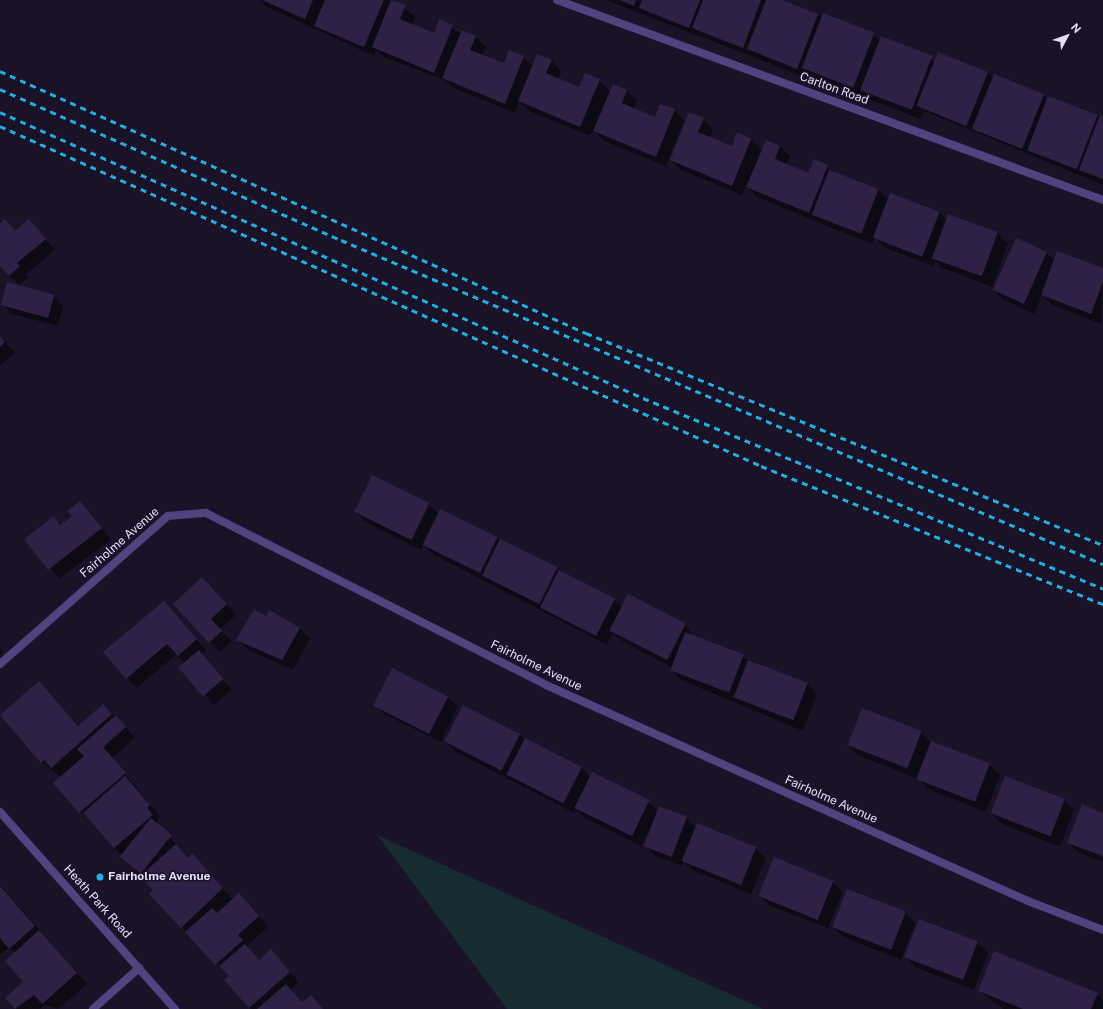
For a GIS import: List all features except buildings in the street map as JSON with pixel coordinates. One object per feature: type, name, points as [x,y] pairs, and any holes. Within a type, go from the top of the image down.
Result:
[{"type":"street","name":"Carlton Road","points":[[557,0],[1103,200]]},
{"type":"street","name":"Fairholme Avenue","points":[[0,664],[168,516],[206,513],[546,685],[1028,901],[1103,930]]},
{"type":"street","name":"Heath Park Road","points":[[0,812],[175,1009]]},
{"type":"street","points":[[93,1009],[139,968]]},
{"type":"green space","points":[[377,835],[763,1009],[507,1009]]},
{"type":"railway","points":[[0,71],[586,333],[1103,545]]},
{"type":"railway","points":[[0,89],[341,240],[1103,564]]},
{"type":"railway","points":[[0,112],[643,398],[1103,589]]},
{"type":"railway","points":[[0,126],[761,466],[1103,604]]},
{"type":"place","name":"Fairholme Avenue","points":[[100,877]]}]
